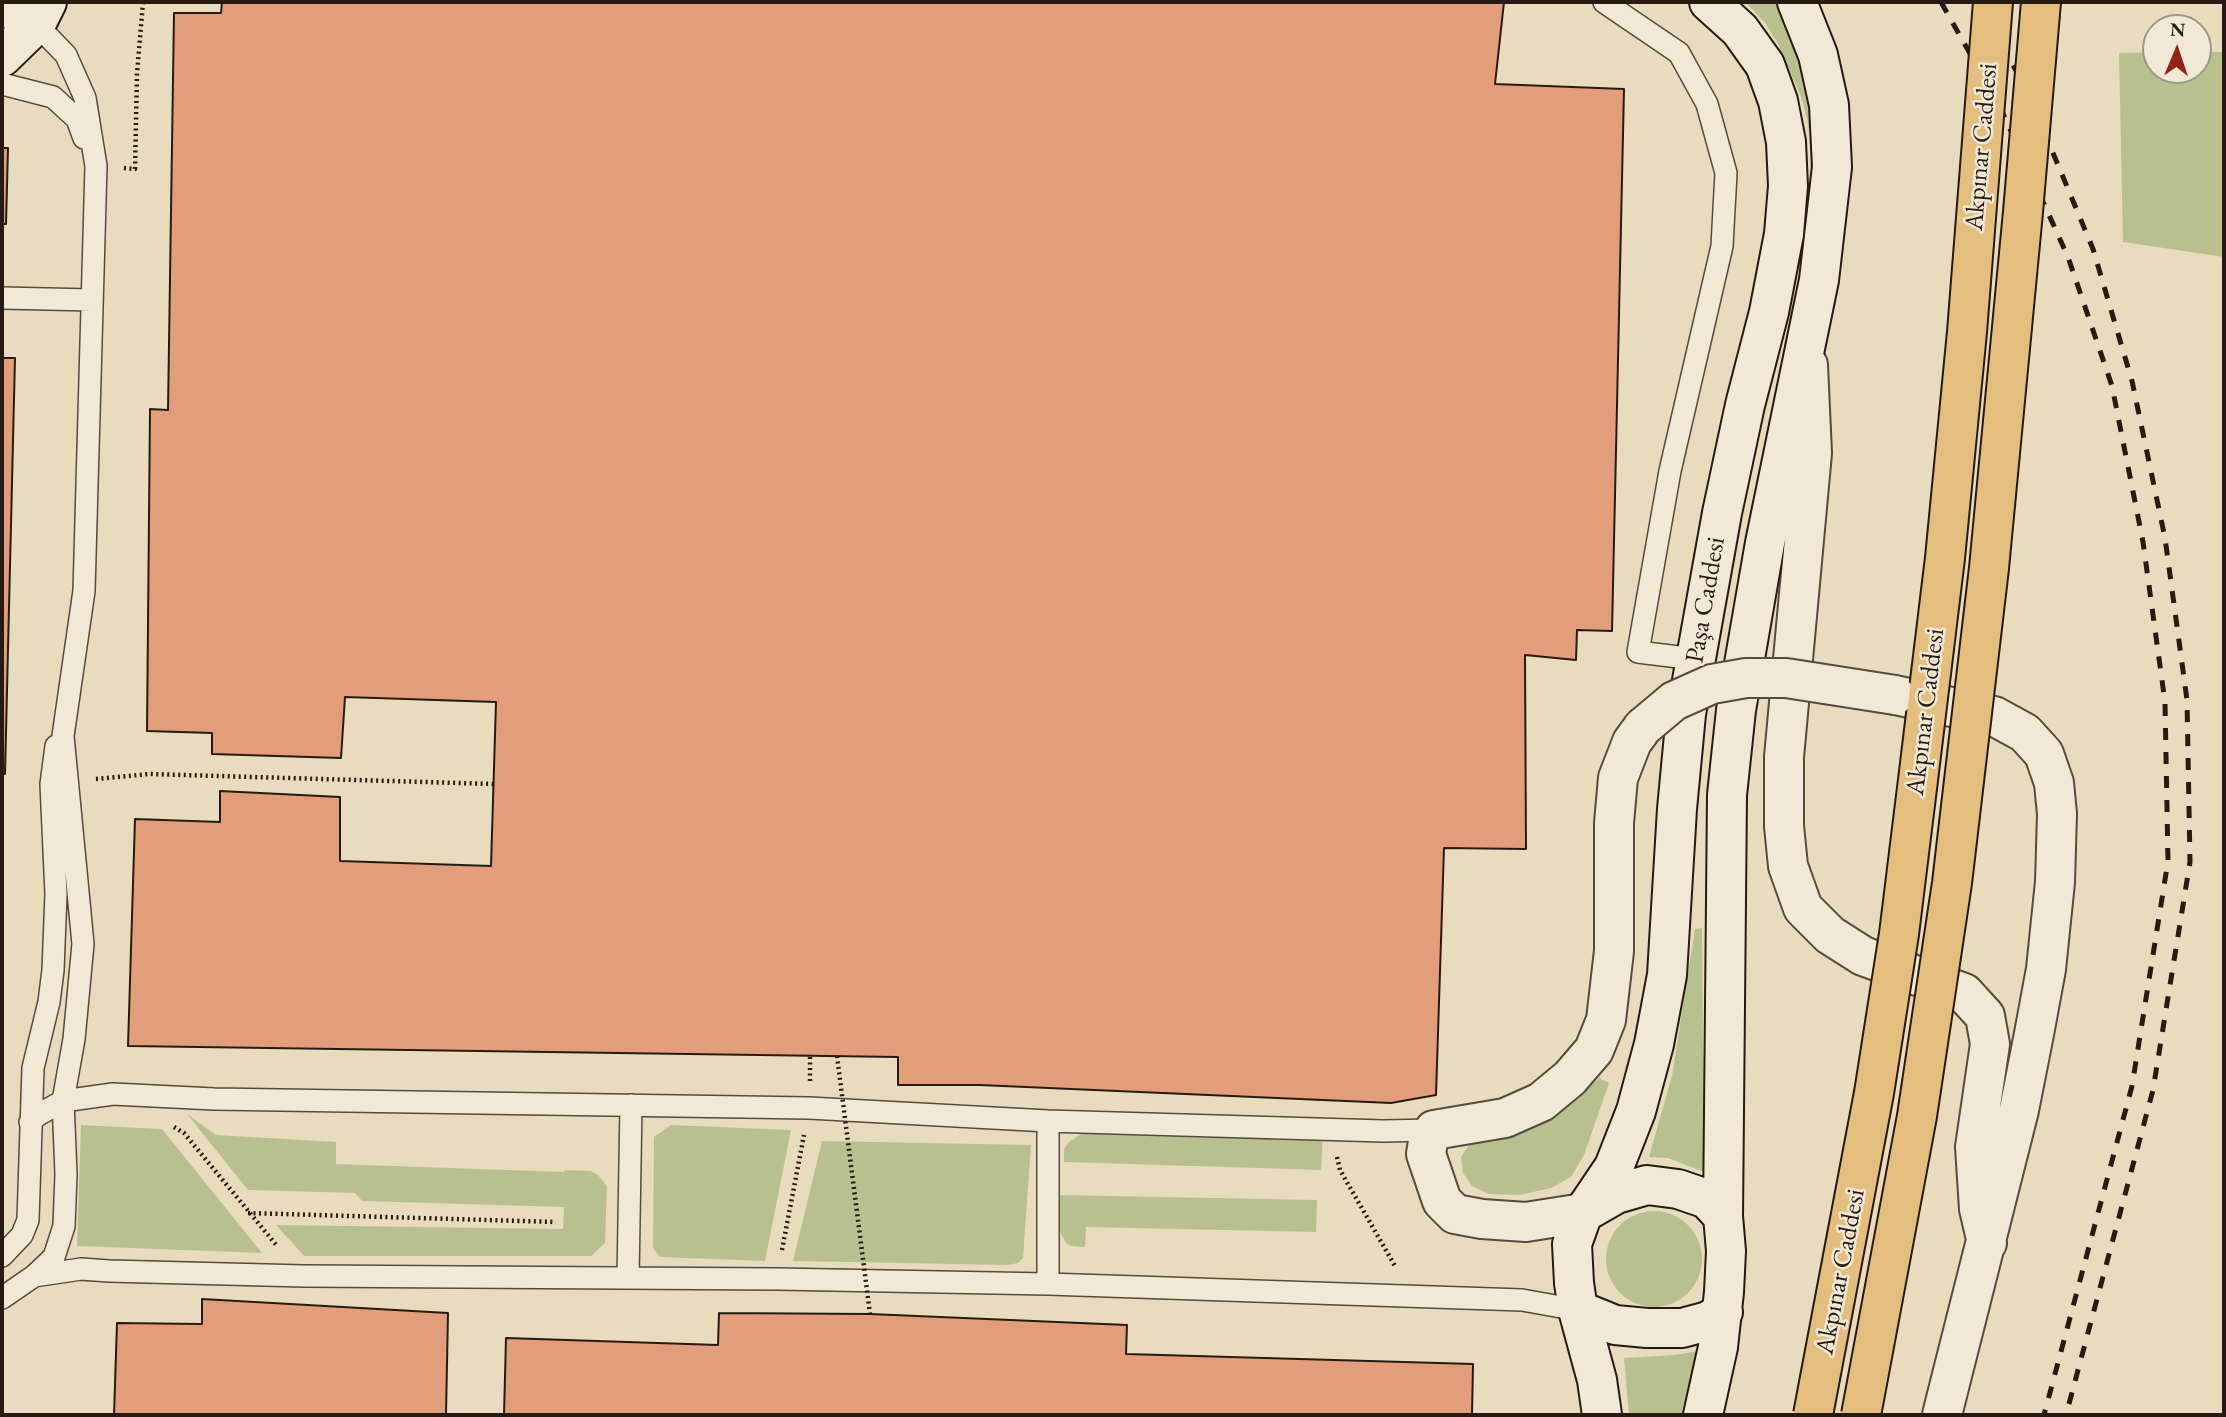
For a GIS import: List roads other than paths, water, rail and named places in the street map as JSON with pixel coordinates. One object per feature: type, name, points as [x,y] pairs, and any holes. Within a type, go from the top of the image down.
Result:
[{"type":"main road","name":"Paşa Caddesi","points":[[1583,1213],[1614,1167],[1636,1111],[1654,1044],[1667,975],[1686,714],[1745,405],[1769,312],[1784,234],[1788,186],[1786,142],[1778,101],[1765,65],[1740,30],[1709,2]]},
{"type":"main road","name":"Paşa Caddesi","points":[[1723,1216],[1727,795],[1746,645],[1821,267],[1832,167],[1829,105],[1818,55],[1797,2]]},
{"type":"main road","name":"Akpınar Caddesi","points":[[1813,1415],[1874,1093],[1899,934],[1919,780],[1966,345],[1993,2]]},
{"type":"main road","name":"Akpınar Caddesi","points":[[1861,1415],[1917,1116],[1952,883],[1993,527],[2024,212],[2041,2]]},
{"type":"main road","points":[[2,4],[42,13],[2,57]]},
{"type":"main road","points":[[1807,340],[1812,453],[1784,757],[1784,826],[1788,866],[1802,908],[1830,935],[1863,956],[1965,993],[1984,1016],[1990,1044],[1975,1147],[1979,1209],[1987,1242]]},
{"type":"main road","points":[[1703,1415],[1723,1312],[1726,1251],[1723,1216],[1707,1199],[1678,1189],[1647,1185],[1616,1194],[1583,1213],[1526,1222],[1482,1220],[1455,1214],[1442,1201],[1426,1154],[1428,1141],[1434,1130],[1505,1118],[1541,1102],[1570,1078],[1594,1050],[1606,1020],[1614,951],[1614,823],[1618,778],[1632,742],[1643,727],[1674,701],[1712,684],[1746,678],[1786,678],[1895,695],[1994,716],[2025,733],[2044,754],[2054,783],[2057,814],[2055,882],[2046,969],[2019,1110],[1942,1415]]},
{"type":"main road","points":[[1583,1213],[1572,1244],[1574,1283],[1578,1310],[1597,1380],[1602,1415]]},
{"type":"main road","points":[[1578,1310],[1615,1325],[1647,1328],[1682,1328],[1708,1321],[1723,1312]]},
{"type":"lane","points":[[1604,2],[1679,53],[1706,103],[1726,173],[1722,246],[1670,471],[1638,652],[1695,659]]},
{"type":"lane","points":[[2,1298],[34,1276],[54,1257],[64,1226],[66,1174],[63,1101],[74,1039],[83,944],[62,736],[84,591],[96,166],[85,98],[66,55],[42,13]]},
{"type":"lane","points":[[2,84],[53,97],[77,119],[96,166]]},
{"type":"lane","points":[[2,298],[92,300]]},
{"type":"lane","points":[[2,1256],[22,1235],[28,1220],[33,1068],[49,1003],[53,970],[56,894],[51,783],[53,755],[56,743],[62,736]]},
{"type":"lane","points":[[30,1122],[63,1101],[113,1094],[214,1099],[809,1108],[1048,1121],[1434,1130]]},
{"type":"lane","points":[[628,1278],[631,1105]]},
{"type":"lane","points":[[1048,1121],[1048,1284]]},
{"type":"lane","points":[[34,1276],[81,1269],[109,1272],[304,1276],[1048,1284],[1402,1294],[1522,1300],[1578,1310]]},
{"type":"railway","points":[[1941,2],[2000,107],[2068,257],[2112,386],[2143,542],[2165,702],[2168,861],[2132,1086],[2044,1415]]},
{"type":"railway","points":[[1979,2],[2028,93],[2093,249],[2132,381],[2165,538],[2187,700],[2190,862],[2153,1090],[2066,1415]]}]
